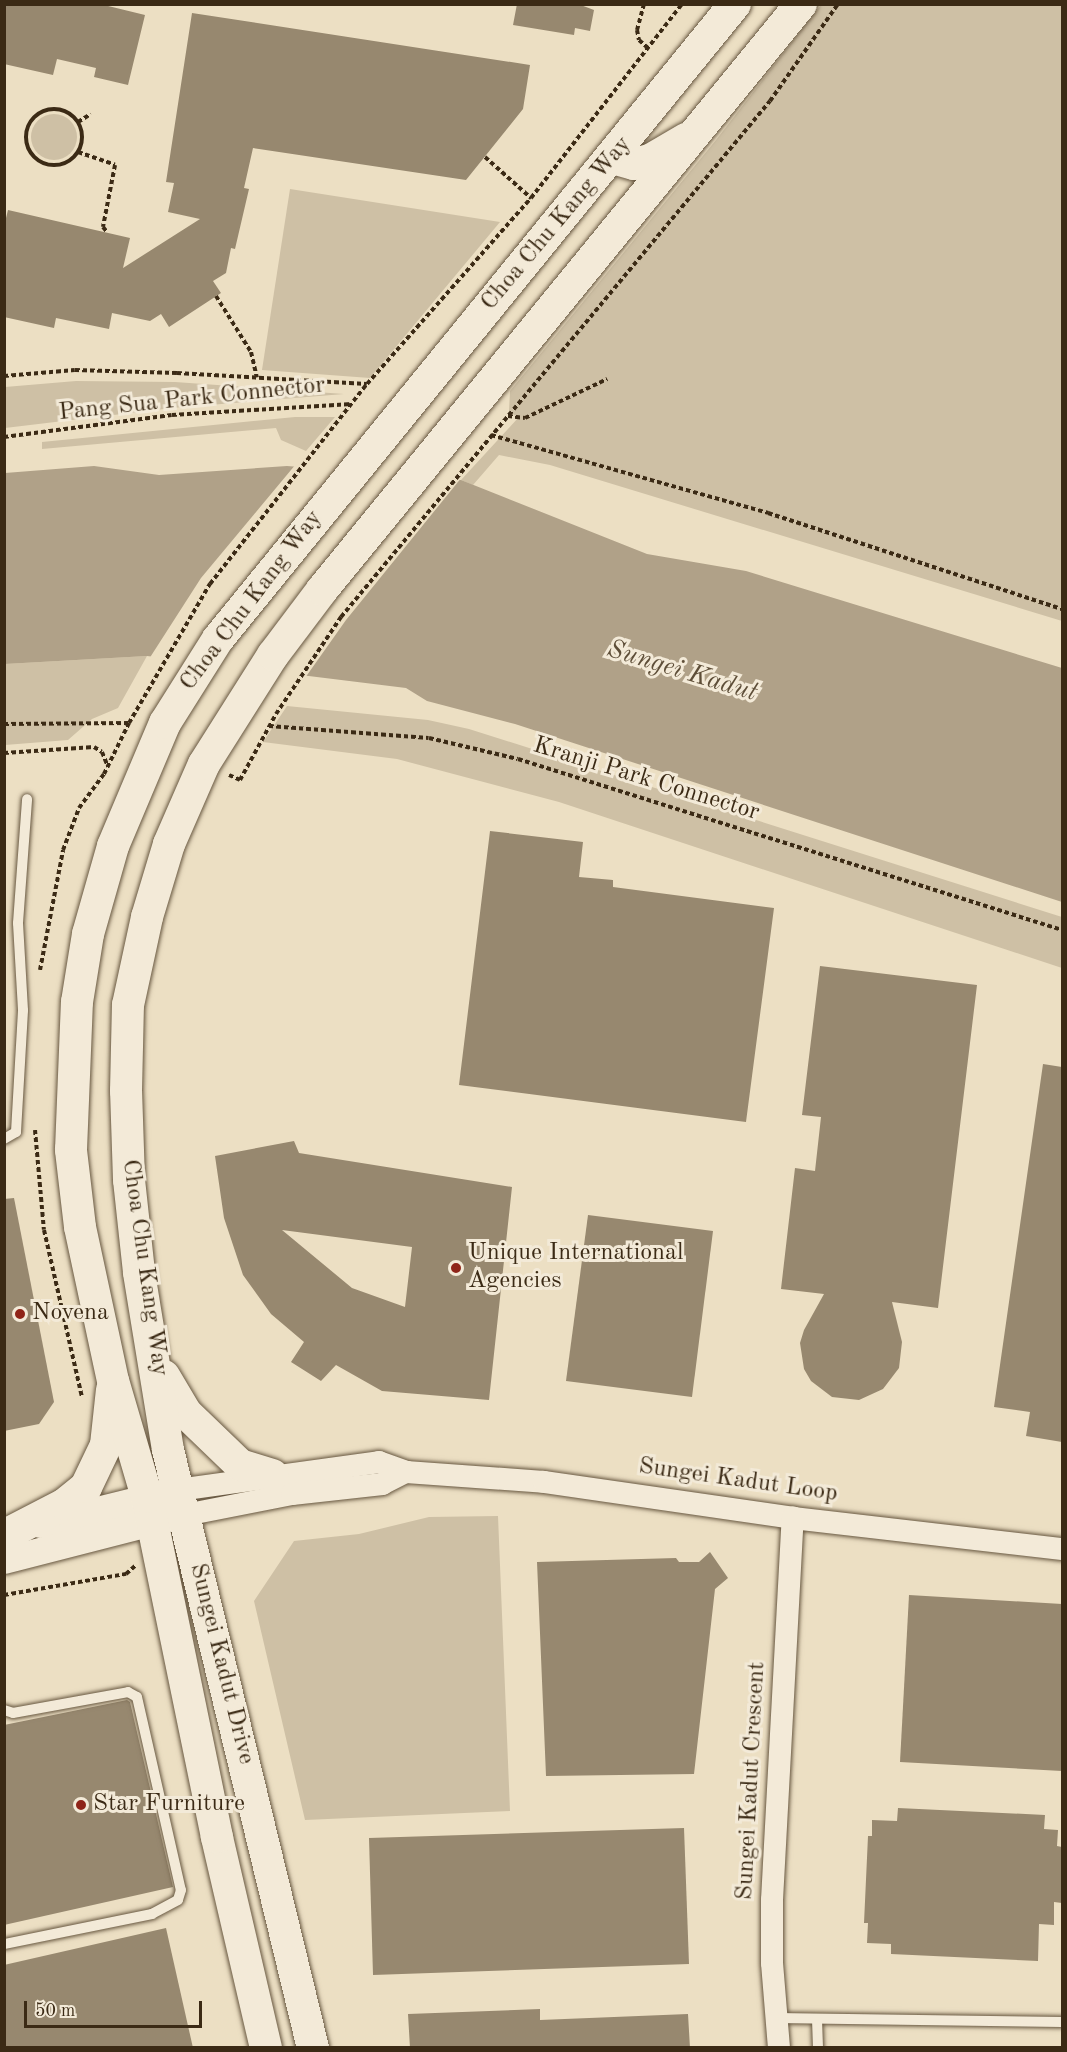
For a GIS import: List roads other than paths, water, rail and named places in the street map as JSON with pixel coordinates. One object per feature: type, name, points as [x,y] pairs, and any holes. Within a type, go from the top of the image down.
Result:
[{"type":"main road","name":"Choa Chu Kang Way","points":[[149,1510],[112,1381],[80,1227],[71,1150],[77,1002],[88,934],[113,846],[176,705],[218,639],[266,575],[387,426],[613,158],[735,4]]},
{"type":"main road","name":"Choa Chu Kang Way","points":[[182,1502],[168,1450],[156,1362],[139,1272],[129,1180],[128,1005],[147,917],[169,844],[204,764],[237,711],[322,590],[702,129],[801,4]]},
{"type":"main road","points":[[613,158],[634,164],[650,160],[702,129]]},
{"type":"main road","points":[[156,1362],[186,1413],[218,1444],[240,1465],[273,1475]]},
{"type":"main road","points":[[7,1542],[65,1504],[86,1487],[106,1445],[112,1381]]},
{"type":"main road","name":"Sungei Kadut Drive","points":[[182,1502],[313,2048]]},
{"type":"main road","name":"Sungei Kadut Drive","points":[[149,1510],[217,1837],[266,2048]]},
{"type":"main road","points":[[217,1837],[219,1806],[227,1795],[250,1781]]},
{"type":"street","name":"Sungei Kadut Loop","points":[[182,1502],[273,1475],[379,1462],[406,1473],[544,1482],[794,1518],[1062,1549]]},
{"type":"street","name":"Sungei Kadut Loop","points":[[182,1502],[292,1494],[382,1484],[406,1473]]},
{"type":"street","points":[[7,1542],[182,1502]]},
{"type":"street","name":"Sungei Kadut Crescent","points":[[779,2048],[772,1900],[794,1518]]},
{"type":"lane","points":[[4,1139],[16,1132],[22,1010],[18,923],[27,799]]},
{"type":"lane","points":[[4,1710],[13,1713],[128,1692],[137,1697],[181,1890],[178,1900],[152,1914],[4,1944]]},
{"type":"lane","points":[[776,2018],[1062,2022]]},
{"type":"lane","points":[[817,2019],[818,2048]]},
{"type":"water","name":"Sungei Kadut","points":[[94,466],[159,475],[287,466],[461,480],[647,554],[746,571],[1062,668],[1062,902],[515,724],[427,701],[406,688],[147,656],[5,664],[5,473]]},
{"type":"place","name":"Unique International Agencies","points":[[456,1268]]},
{"type":"place","name":"Novena","points":[[20,1314]]},
{"type":"place","name":"Star Furniture","points":[[81,1805]]}]
